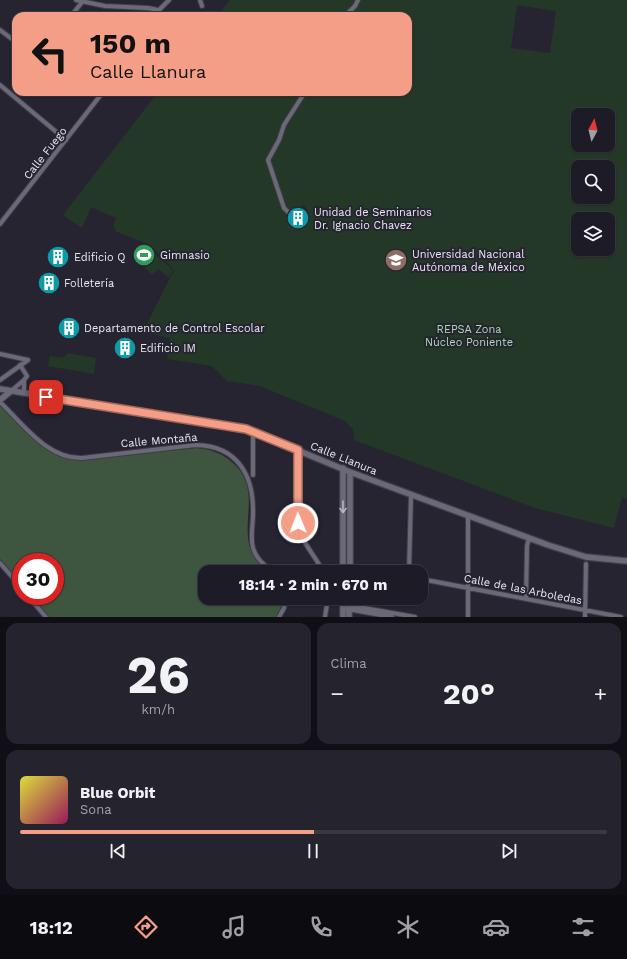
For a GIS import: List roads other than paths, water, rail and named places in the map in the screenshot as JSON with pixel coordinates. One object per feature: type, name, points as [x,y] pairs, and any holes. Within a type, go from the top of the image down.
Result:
[{"type":"street","points":[[76,0],[105,6],[148,8],[158,10],[169,0]]},
{"type":"street","points":[[200,0],[202,6]]},
{"type":"street","points":[[349,12],[358,0]]},
{"type":"street","points":[[75,12],[83,1]]},
{"type":"street","points":[[0,30],[12,39]]},
{"type":"street","points":[[0,85],[12,95]]},
{"type":"street","points":[[13,96],[66,140]]},
{"type":"street","name":"Calle Fuego","points":[[0,224],[100,96]]},
{"type":"street","points":[[290,214],[284,208],[268,160],[279,140],[284,125],[302,96]]},
{"type":"street","points":[[0,354],[28,360],[0,380]]},
{"type":"street","points":[[20,365],[26,378],[24,393]]},
{"type":"street","points":[[0,401],[26,378]]},
{"type":"street","name":"Calle Llanura","points":[[0,389],[241,428],[411,495],[581,556],[627,561]]},
{"type":"street","name":"Calle Montaña","points":[[0,401],[40,442],[54,452],[66,456],[82,458],[196,445],[212,447],[226,453],[238,463],[249,480],[253,500],[253,546],[258,558],[265,565]]},
{"type":"street","points":[[253,432],[253,475]]},
{"type":"street","points":[[298,450],[298,523],[303,539],[320,565]]},
{"type":"street","points":[[343,468],[343,565]]},
{"type":"street","points":[[350,472],[350,565]]},
{"type":"street","points":[[343,486],[350,486]]},
{"type":"street","points":[[409,565],[411,495]]},
{"type":"street","points":[[468,516],[468,617]]},
{"type":"street","points":[[343,532],[350,532]]},
{"type":"street","points":[[526,599],[527,546],[529,538]]},
{"type":"street","points":[[0,563],[12,577]]},
{"type":"street","points":[[585,617],[586,564]]},
{"type":"street","name":"Calle de las Arboledas","points":[[428,580],[621,617]]},
{"type":"street","points":[[36,605],[46,617]]},
{"type":"street","points":[[279,617],[285,605]]},
{"type":"street","points":[[325,617],[327,605]]},
{"type":"street","points":[[342,617],[343,605]]},
{"type":"street","points":[[349,605],[349,617]]},
{"type":"street","points":[[358,605],[392,617]]},
{"type":"street","points":[[361,605],[403,616],[415,617]]},
{"type":"place","name":"Unidad de Seminarios Dr. Ignacio Chavez","points":[[298,218]]},
{"type":"place","name":"Gimnasio","points":[[144,255]]},
{"type":"place","name":"Edificio Q","points":[[58,257]]},
{"type":"place","name":"Universidad Nacional Autónoma de México","points":[[396,260]]},
{"type":"place","name":"Folletería","points":[[49,283]]},
{"type":"place","name":"Departamento de Control Escolar","points":[[69,328]]},
{"type":"place","name":"Edificio IM","points":[[125,348]]},
{"type":"park label","name":"REPSA Zona Núcleo Poniente","points":[[469,335]]}]
